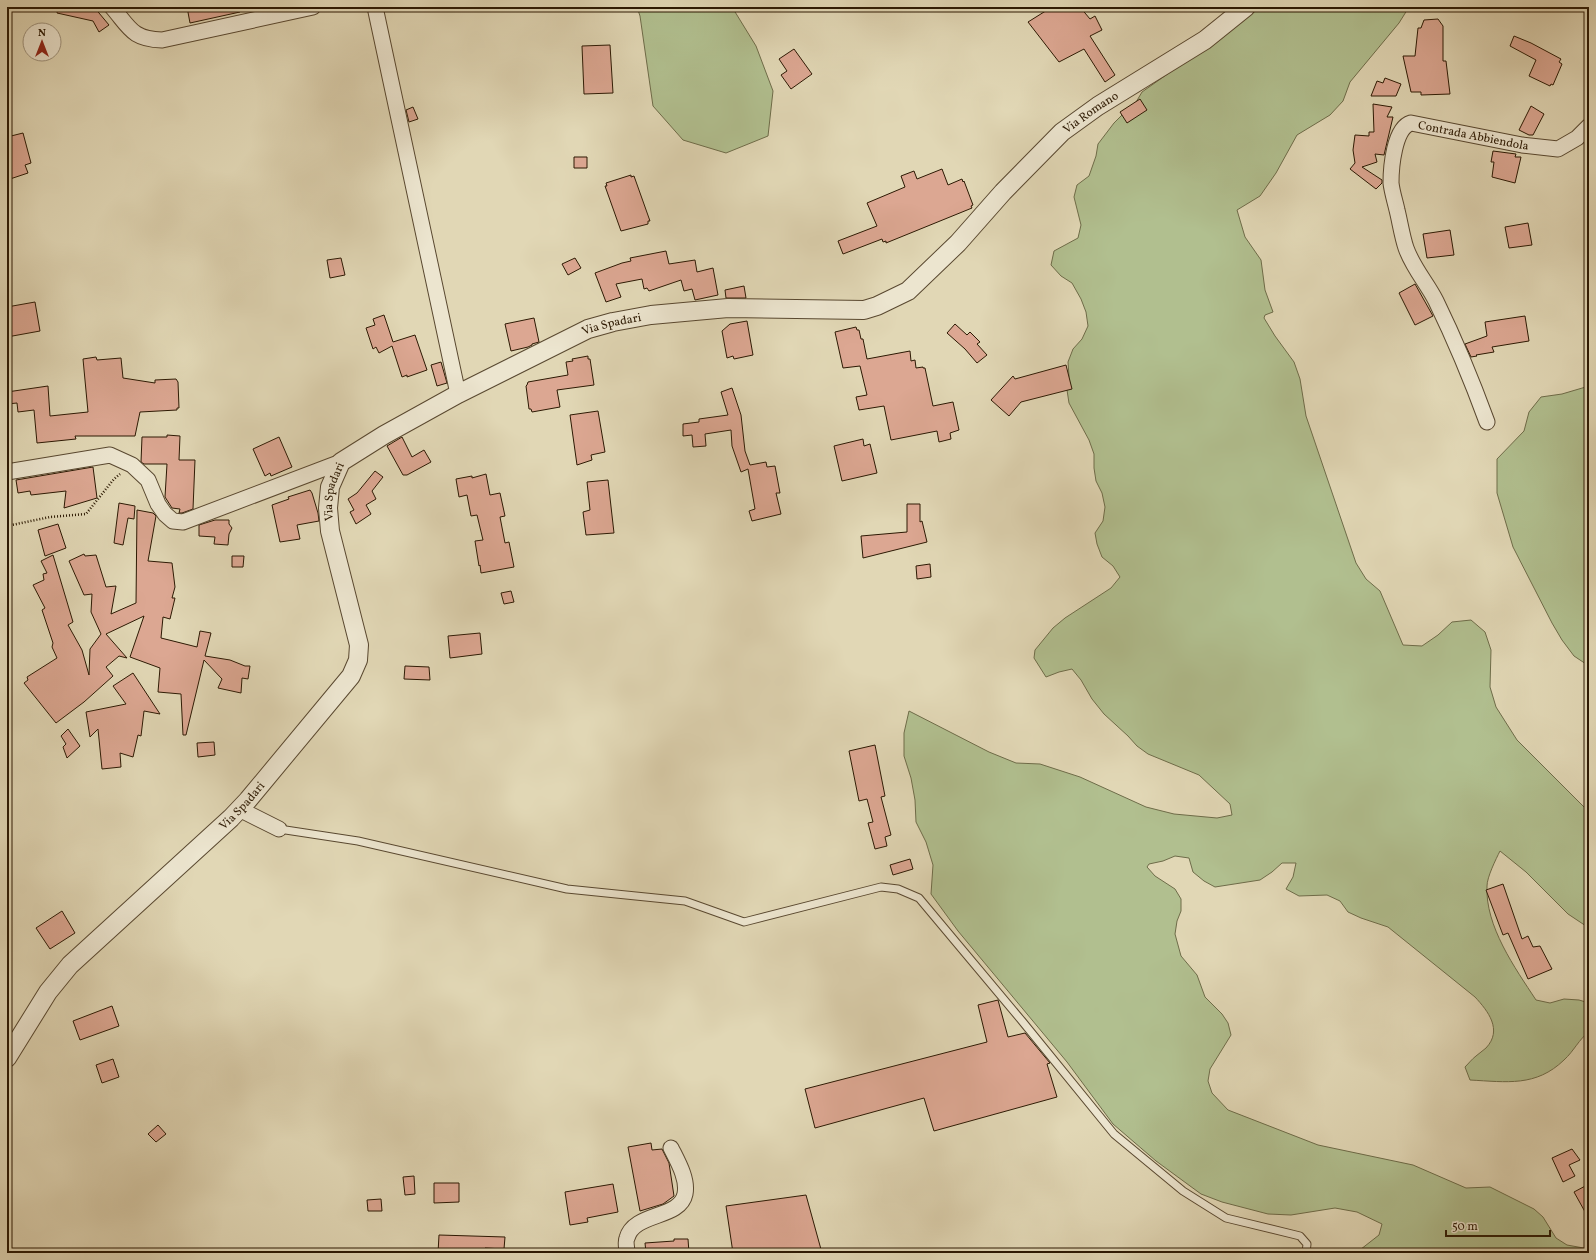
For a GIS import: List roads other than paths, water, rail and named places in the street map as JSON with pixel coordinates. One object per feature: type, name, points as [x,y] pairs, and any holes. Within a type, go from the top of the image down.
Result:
[{"type":"street","points":[[112,7],[133,32],[142,38],[162,40],[313,7]]},
{"type":"street","points":[[375,7],[458,394]]},
{"type":"street","name":"Via Romano","points":[[958,243],[1003,192],[1062,132],[1098,106],[1205,40],[1246,7]]},
{"type":"street","name":"Contrada Abbiendola","points":[[1487,422],[1448,325],[1433,295],[1412,264],[1406,247],[1391,184],[1392,165],[1399,134],[1407,124],[1411,123],[1522,145],[1558,149],[1577,138],[1589,126]]},
{"type":"street","name":"Via Spadari","points":[[7,1058],[48,992],[70,965],[239,810],[351,676],[358,660],[359,645],[330,531],[328,508],[330,487],[340,462],[384,435],[458,394],[557,343],[588,329],[651,314],[728,308],[864,310],[877,306],[908,291],[958,243]]},
{"type":"street","points":[[7,472],[110,455],[132,465],[148,480],[158,504],[165,514],[173,521],[183,522],[340,462]]},
{"type":"street","points":[[239,810],[279,829]]},
{"type":"street","points":[[627,1253],[626,1238],[631,1229],[647,1218],[671,1210],[682,1203],[685,1194],[685,1184],[682,1172],[672,1148]]},
{"type":"lane","points":[[279,829],[358,841],[567,889],[685,901],[744,922],[881,887],[898,889],[919,898],[1114,1134],[1183,1191],[1226,1218],[1300,1236],[1307,1244],[1306,1253]]}]
